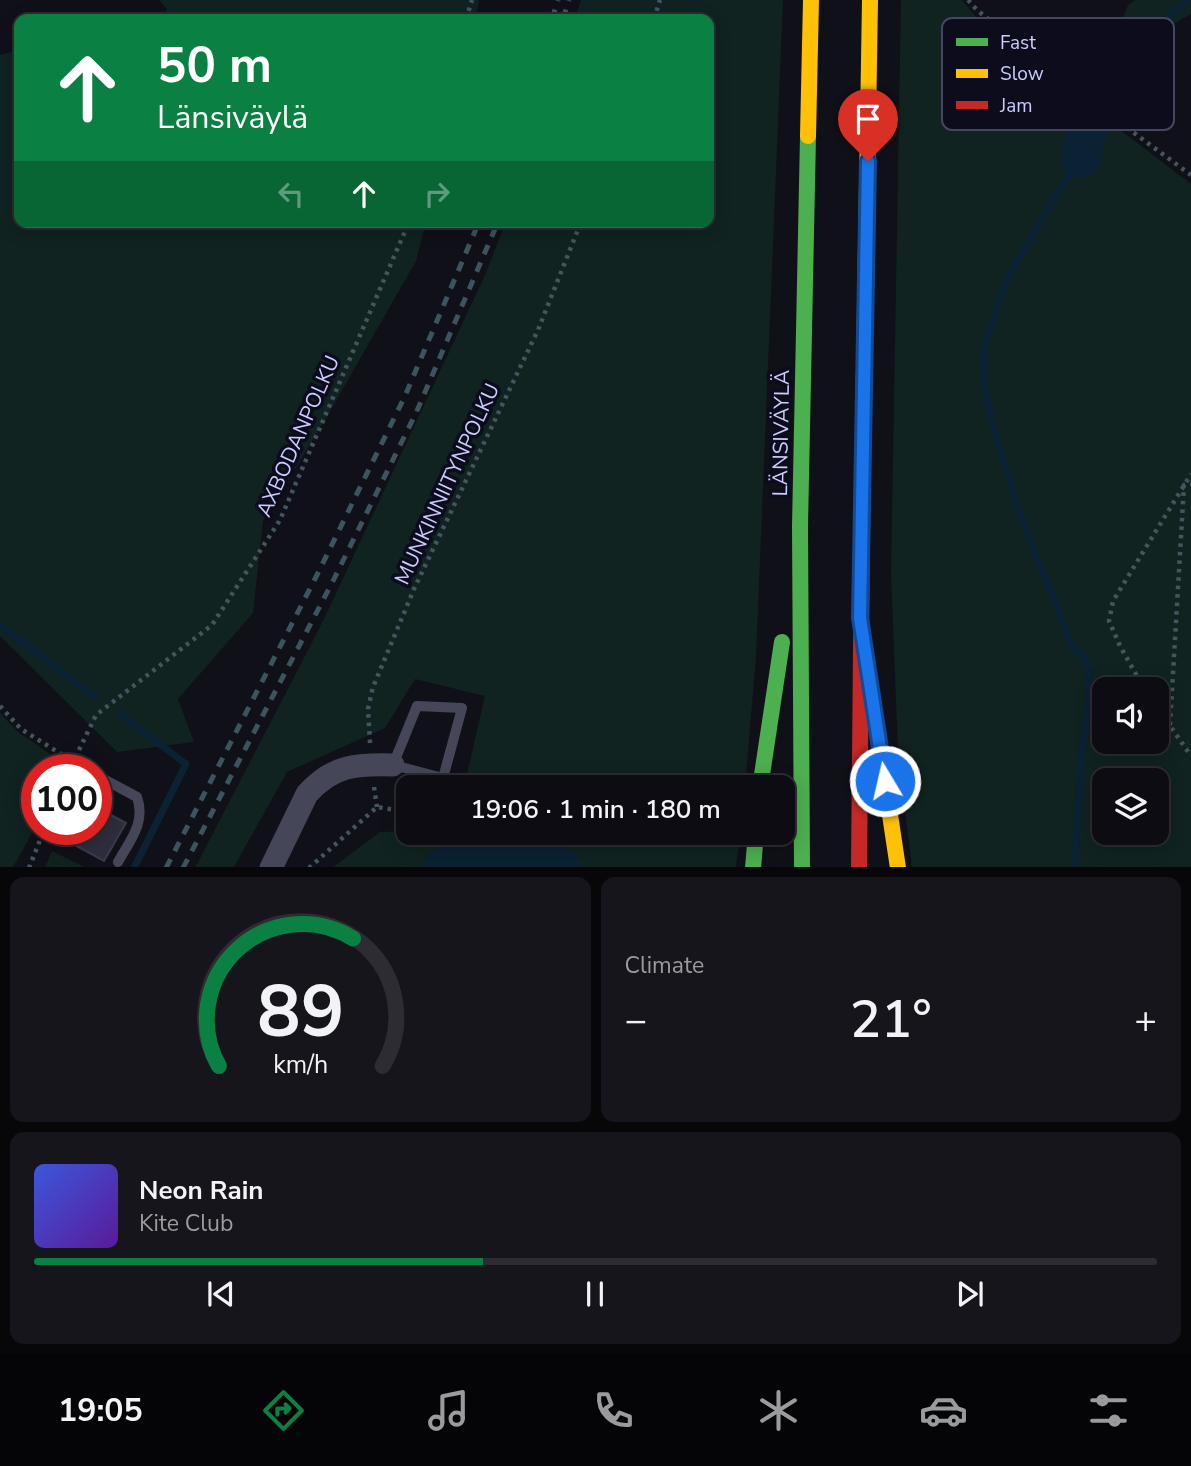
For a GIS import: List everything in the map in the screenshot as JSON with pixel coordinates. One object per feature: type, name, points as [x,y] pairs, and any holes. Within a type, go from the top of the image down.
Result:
[{"type":"highway","name":"LÄNSIVÄYLÄ","points":[[802,867],[800,526],[811,0]]},
{"type":"highway","points":[[859,867],[860,618],[870,0]]},
{"type":"highway","points":[[762,775],[800,526]]},
{"type":"highway","points":[[860,618],[898,867]]},
{"type":"highway","points":[[753,867],[755,845]]},
{"type":"street","points":[[271,867],[307,794],[316,785],[328,775],[345,767],[382,765]]},
{"type":"lane","points":[[418,706],[461,708],[443,778],[382,765],[418,706]]},
{"type":"lane","points":[[112,784],[137,797],[141,810],[140,821],[118,862]]},
{"type":"path","points":[[968,0],[987,18]]},
{"type":"path","points":[[1132,130],[1191,175]]},
{"type":"path","name":"AXBODANPOLKU","points":[[77,754],[96,715],[212,625],[280,520],[406,228]]},
{"type":"path","name":"MUNKINNIITYNPOLKU","points":[[382,765],[368,709],[373,687],[414,589],[538,330],[579,228]]},
{"type":"path","points":[[1137,677],[1109,621],[1113,601],[1191,474]]},
{"type":"path","points":[[1184,485],[1191,484]]},
{"type":"path","points":[[1184,485],[1170,725],[1191,755]]},
{"type":"path","points":[[0,706],[21,729],[60,754]]},
{"type":"path","points":[[309,867],[377,807],[396,811]]},
{"type":"path","points":[[29,867],[38,845]]},
{"type":"green space","points":[[159,0],[479,0],[476,14],[164,14],[167,9]]},
{"type":"green space","points":[[581,0],[783,0],[756,657],[746,775],[467,775],[485,696],[415,679],[385,728],[287,772],[234,867],[196,867],[323,621],[485,275],[504,228],[714,228],[714,14],[577,14]]},
{"type":"green space","points":[[901,0],[962,0],[977,18],[942,18],[942,130],[1121,130],[1191,184],[1191,867],[912,867],[898,751],[891,574]]},
{"type":"green space","points":[[1135,0],[1191,0],[1191,14],[1174,24],[1174,18],[1123,18],[1128,5]]},
{"type":"green space","points":[[14,51],[14,228],[424,228],[416,261],[325,420],[263,521],[253,613],[178,699],[194,742],[117,752],[0,636],[0,55]]},
{"type":"green space","points":[[0,713],[18,732],[50,754],[21,754],[21,845],[25,845],[13,867],[0,867]]},
{"type":"green space","points":[[396,831],[396,845],[739,845],[736,867],[333,867],[380,832]]},
{"type":"green space","points":[[52,851],[84,867],[45,867]]},
{"type":"building","points":[[112,816],[126,823],[104,861],[75,845],[112,845]]},
{"type":"waterway","points":[[1167,18],[1187,0]]},
{"type":"waterway","points":[[1081,158],[1088,130]]},
{"type":"waterway","points":[[1074,867],[1081,762],[1089,699],[1089,669],[1084,657],[1072,645],[1018,509],[983,381],[984,346],[1007,279],[1055,197],[1100,130]]},
{"type":"waterway","points":[[0,625],[95,697]]},
{"type":"waterway","points":[[121,715],[186,764],[134,867]]},
{"type":"waterway","points":[[450,867],[502,860],[558,867]]},
{"type":"railway","points":[[554,14],[558,0]]},
{"type":"railway","points":[[565,14],[569,0]]},
{"type":"railway","points":[[167,867],[317,575],[405,396],[476,228]]},
{"type":"railway","points":[[184,867],[333,581],[416,413],[495,228]]},
{"type":"traffic: fast","points":[[802,867],[800,526],[808,136]]},
{"type":"traffic: fast","points":[[762,775],[782,642]]},
{"type":"traffic: fast","points":[[753,867],[755,845]]},
{"type":"traffic: slow","points":[[808,136],[811,0]]},
{"type":"traffic: slow","points":[[863,431],[870,0]]},
{"type":"traffic: slow","points":[[878,735],[898,867]]},
{"type":"traffic: jam","points":[[859,867],[863,431]]},
{"type":"route","points":[[868,161],[860,618],[885,781]]}]
